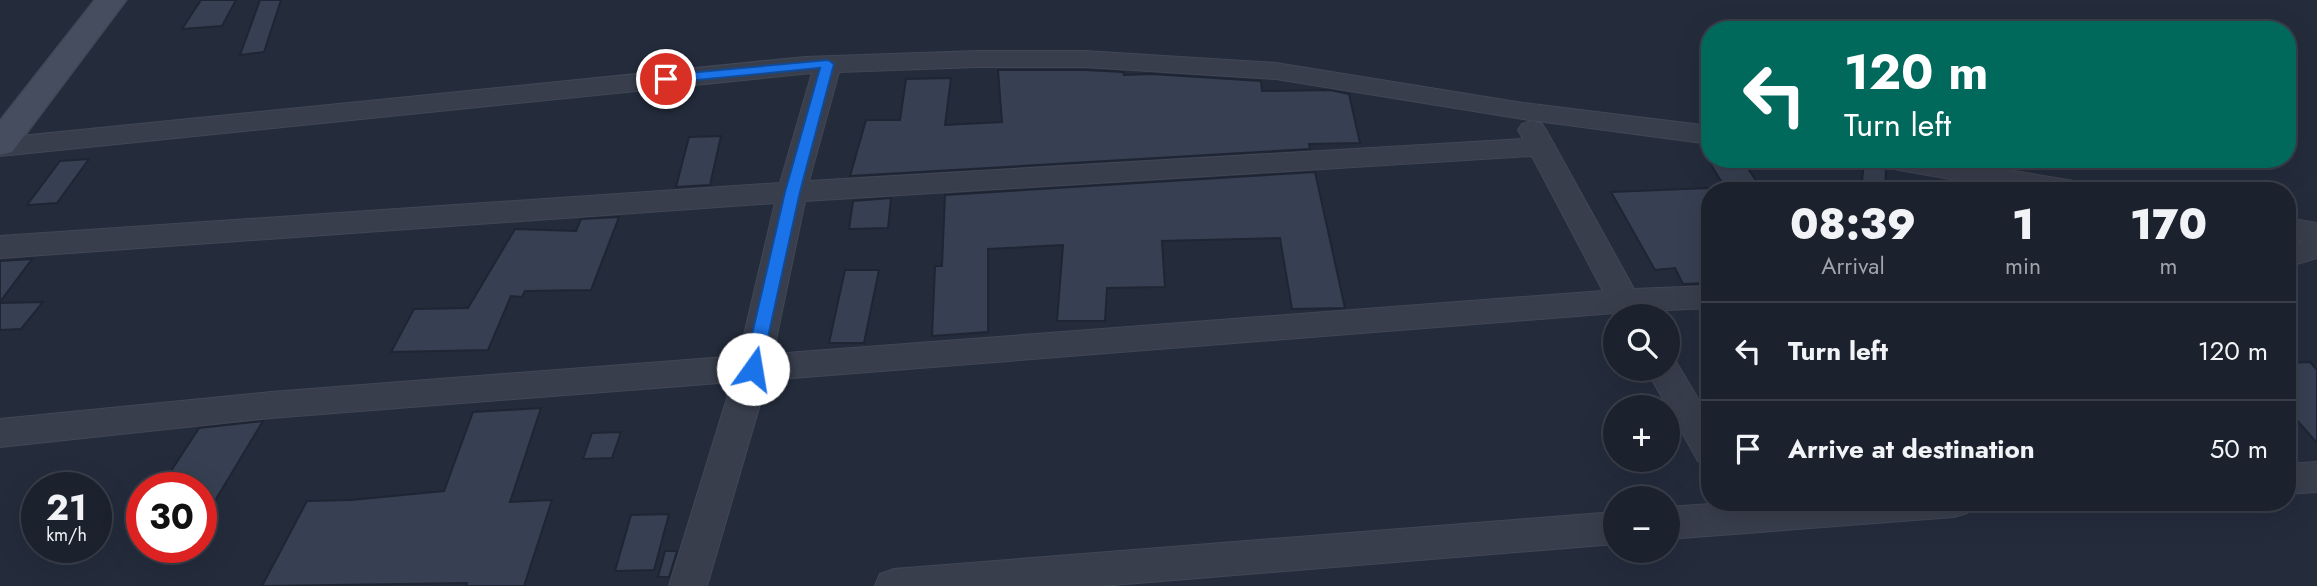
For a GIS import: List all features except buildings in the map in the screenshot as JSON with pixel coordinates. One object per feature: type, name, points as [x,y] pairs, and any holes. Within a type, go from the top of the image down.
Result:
[{"type":"street","points":[[0,146],[111,0]]},
{"type":"street","points":[[0,146],[828,64],[1004,59],[1183,64],[1276,71],[1523,111],[1701,134]]},
{"type":"street","points":[[688,586],[753,369],[792,192],[828,64]]},
{"type":"street","points":[[1523,111],[1626,304]]},
{"type":"street","points":[[0,247],[792,192],[1541,148]]},
{"type":"street","points":[[1940,168],[2022,182]]},
{"type":"street","points":[[2296,230],[2317,233]]},
{"type":"street","points":[[2296,253],[2317,247]]},
{"type":"street","points":[[1663,304],[1701,298]]},
{"type":"street","points":[[0,433],[271,405],[1603,311]]},
{"type":"street","points":[[1670,381],[1701,435]]},
{"type":"street","points":[[2296,478],[2317,477]]},
{"type":"street","points":[[1680,521],[1737,511]]},
{"type":"street","points":[[894,586],[1603,529]]},
{"type":"route","points":[[666,79],[828,64],[792,192],[753,369]]}]
